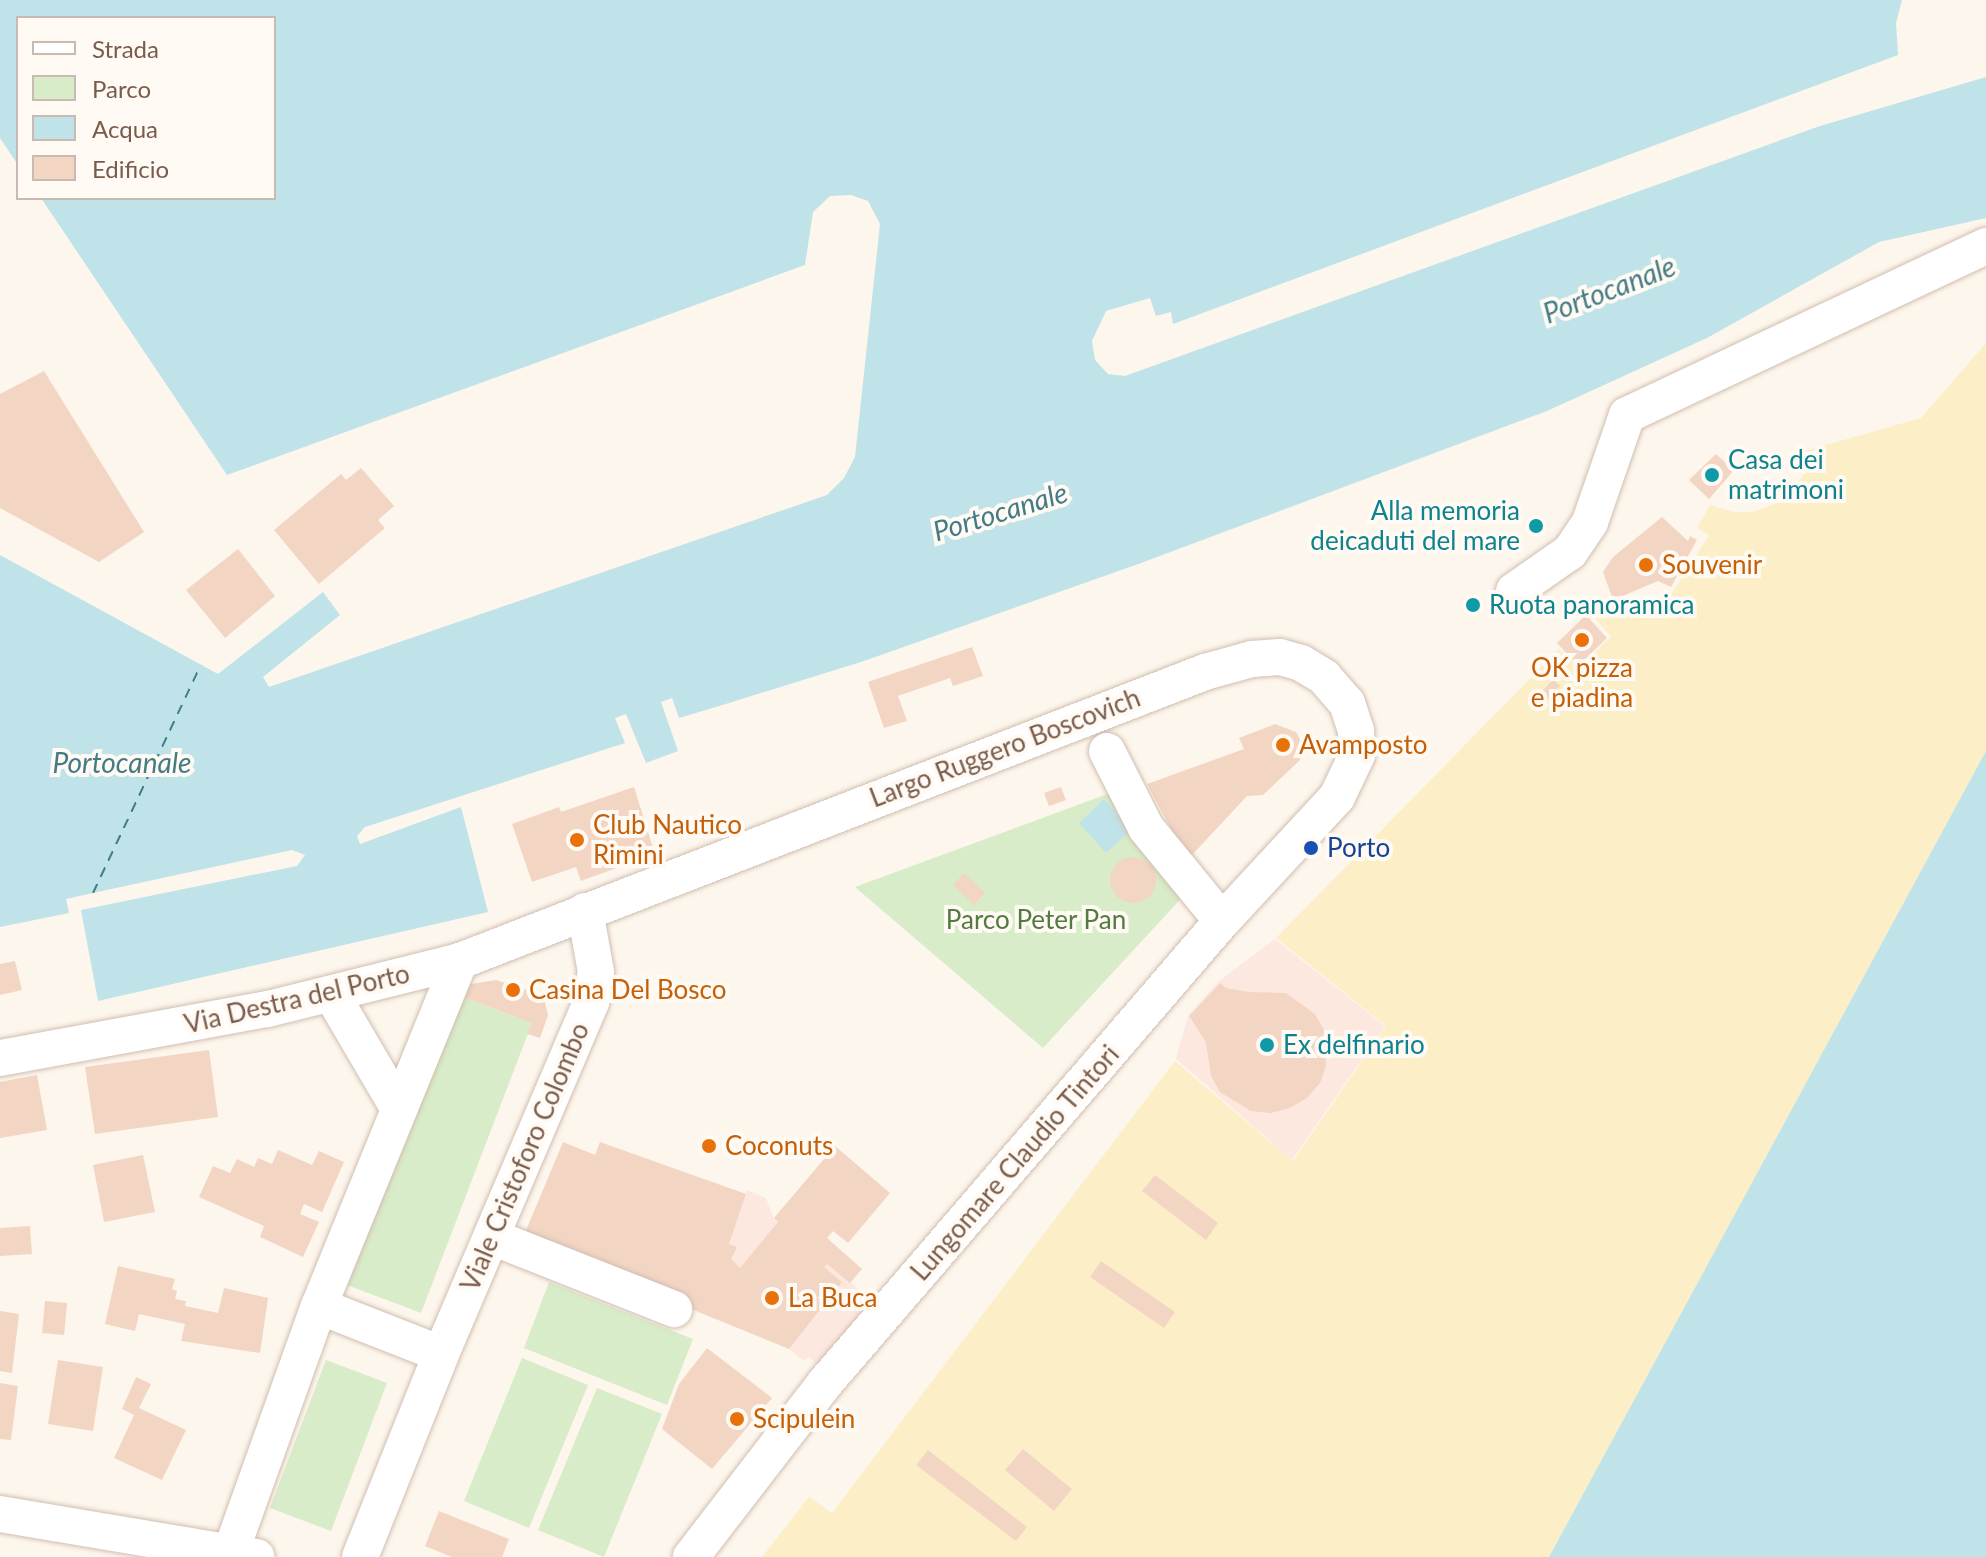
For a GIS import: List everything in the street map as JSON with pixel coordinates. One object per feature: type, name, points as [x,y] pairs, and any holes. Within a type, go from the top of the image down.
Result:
[{"type":"street","points":[[1514,591],[1570,552],[1590,522],[1627,415],[1986,246]]},
{"type":"street","name":"Largo Ruggero Boscovich","points":[[585,911],[703,869],[815,821],[1192,676],[1252,659],[1280,657],[1301,663],[1324,677],[1347,703],[1356,730],[1357,755],[1349,777]]},
{"type":"street","points":[[1107,751],[1146,828],[1222,921]]},
{"type":"street","name":"Lungomare Claudio Tintori","points":[[691,1557],[816,1394],[1222,921],[1327,808],[1349,777]]},
{"type":"street","name":"Via Destra del Porto","points":[[0,1058],[332,995],[460,961],[585,911]]},
{"type":"street","name":"Viale Cristoforo Colombo","points":[[360,1557],[441,1354],[591,1002],[596,972],[585,911]]},
{"type":"street","points":[[0,1514],[239,1555],[319,1306],[460,961]]},
{"type":"street","points":[[332,995],[399,1109]]},
{"type":"street","points":[[492,1237],[674,1309]]},
{"type":"street","points":[[319,1306],[441,1354]]},
{"type":"shaded area","points":[[1275,939],[1385,1026],[1292,1160],[1176,1059],[1188,1016],[1219,981]]},
{"type":"shaded area","name":"La Buca","points":[[747,1190],[766,1198],[774,1219],[877,1304],[824,1370],[808,1357],[804,1361],[789,1349],[709,1315],[736,1247],[729,1244]]},
{"type":"green space","name":"Parco Peter Pan","points":[[1121,789],[1189,890],[1043,1048],[855,887]]},
{"type":"green space","points":[[458,995],[532,1023],[421,1313],[347,1285]]},
{"type":"green space","points":[[549,1282],[693,1339],[667,1405],[524,1348]]},
{"type":"green space","points":[[522,1358],[588,1385],[529,1528],[464,1501]]},
{"type":"green space","points":[[326,1360],[387,1383],[331,1531],[270,1508]]},
{"type":"green space","points":[[597,1388],[662,1414],[604,1557],[538,1530]]},
{"type":"sand","points":[[1986,343],[1986,751],[1549,1557],[762,1557],[809,1497],[832,1513],[1175,1061],[1293,1161],[1386,1026],[1276,938],[1559,649],[1578,668],[1611,637],[1595,618],[1614,611],[1620,616],[1657,604],[1663,607],[1709,535],[1697,528],[1710,505],[1734,512],[1753,512],[1785,500],[1804,474],[1808,462],[1805,451],[1921,418]]},
{"type":"water","name":"Portocanale","points":[[0,0],[1902,0],[1896,23],[1898,55],[1173,324],[1171,312],[1156,316],[1150,298],[1106,311],[1092,341],[1095,360],[1108,374],[1125,376],[1820,126],[1986,77],[1986,218],[1879,242],[1707,338],[1547,411],[1141,563],[864,661],[679,718],[672,698],[661,702],[678,751],[646,763],[626,714],[615,718],[625,743],[365,827],[357,836],[360,844],[461,807],[488,912],[98,1001],[81,910],[297,866],[305,855],[292,850],[66,899],[69,913],[0,927],[0,555],[218,674],[323,592],[340,615],[263,677],[269,687],[827,495],[844,478],[855,457],[880,224],[868,201],[851,195],[830,196],[813,212],[805,265],[227,475],[42,200],[276,200],[276,16],[16,16],[16,162],[0,138]]},
{"type":"water","points":[[1986,751],[1986,1557],[1549,1557]]},
{"type":"water","points":[[1104,799],[1131,830],[1106,853],[1079,823]]},
{"type":"building","points":[[44,371],[144,532],[99,562],[0,508],[0,394]]},
{"type":"building","name":"Casa dei matrimoni","points":[[1716,454],[1734,470],[1709,499],[1689,480]]},
{"type":"building","points":[[361,468],[394,506],[378,520],[385,528],[319,584],[274,530],[341,474],[346,480]]},
{"type":"building","name":"Souvenir","points":[[1662,517],[1688,541],[1690,536],[1697,540],[1671,587],[1658,581],[1613,600],[1603,572],[1613,557]]},
{"type":"building","points":[[238,549],[275,596],[225,638],[186,590]]},
{"type":"building","name":"OK pizza e piadina","points":[[1586,615],[1607,638],[1578,666],[1557,643]]},
{"type":"building","points":[[972,647],[983,676],[953,686],[950,678],[898,696],[907,721],[884,728],[868,682]]},
{"type":"building","points":[[1553,679],[1560,686],[1546,702],[1539,695]]},
{"type":"building","points":[[1275,724],[1296,732],[1302,743],[1300,760],[1263,795],[1247,796],[1192,855],[1176,838],[1147,784],[1244,749],[1239,738]]},
{"type":"building","points":[[634,787],[655,854],[581,881],[576,867],[532,882],[512,824],[559,807],[561,812]]},
{"type":"building","points":[[1061,787],[1066,800],[1049,806],[1044,793]]},
{"type":"building","points":[[1133,857],[1149,864],[1156,880],[1149,896],[1133,903],[1117,896],[1110,880],[1117,864]]},
{"type":"building","points":[[964,873],[985,893],[974,905],[953,885]]},
{"type":"building","points":[[15,961],[22,990],[0,995],[0,964]]},
{"type":"building","points":[[496,980],[543,995],[548,1015],[540,1038],[527,1034],[532,1023],[458,995],[465,985]]},
{"type":"building","name":"Ex delfinario","points":[[1220,983],[1226,988],[1249,992],[1286,993],[1315,1014],[1324,1030],[1326,1066],[1320,1083],[1307,1098],[1290,1108],[1271,1113],[1251,1111],[1220,1092],[1211,1076],[1206,1042],[1189,1016]]},
{"type":"building","points":[[209,1050],[218,1117],[95,1134],[85,1067]]},
{"type":"building","points":[[37,1075],[47,1130],[0,1138],[0,1082]]},
{"type":"building","points":[[563,1142],[595,1155],[600,1142],[746,1194],[729,1244],[737,1247],[731,1259],[740,1268],[778,1222],[774,1218],[835,1146],[890,1193],[848,1243],[833,1231],[827,1238],[862,1269],[850,1283],[827,1264],[824,1267],[842,1282],[789,1349],[522,1240]]},
{"type":"building","points":[[278,1150],[312,1165],[319,1151],[344,1162],[322,1212],[304,1204],[300,1214],[319,1222],[303,1257],[260,1237],[264,1226],[199,1197],[213,1166],[230,1173],[237,1159],[254,1167],[258,1158],[272,1164]]},
{"type":"building","points":[[143,1155],[155,1212],[104,1222],[93,1165]]},
{"type":"building","points":[[1155,1175],[1218,1223],[1206,1240],[1142,1191]]},
{"type":"building","points":[[30,1226],[32,1254],[0,1256],[0,1228]]},
{"type":"building","points":[[1101,1261],[1175,1312],[1164,1328],[1090,1277]]},
{"type":"building","points":[[118,1266],[175,1279],[172,1289],[177,1291],[175,1299],[186,1301],[185,1306],[218,1313],[224,1288],[268,1298],[260,1353],[181,1341],[185,1324],[139,1314],[135,1331],[105,1324]]},
{"type":"building","points":[[45,1301],[67,1303],[64,1335],[42,1333]]},
{"type":"building","points":[[0,1311],[19,1314],[12,1373],[0,1371]]},
{"type":"building","points":[[707,1348],[772,1398],[712,1469],[662,1429],[679,1384]]},
{"type":"building","points":[[58,1360],[103,1367],[93,1431],[48,1424]]},
{"type":"building","points":[[136,1377],[151,1384],[139,1408],[186,1430],[162,1480],[114,1458],[134,1415],[122,1409]]},
{"type":"building","points":[[0,1383],[18,1386],[11,1440],[0,1439]]},
{"type":"building","points":[[1023,1449],[1072,1489],[1054,1511],[1005,1470]]},
{"type":"building","points":[[928,1450],[1027,1527],[1016,1541],[916,1465]]},
{"type":"building","points":[[439,1511],[509,1539],[502,1557],[452,1557],[425,1546]]},
{"type":"ferry route","points":[[93,893],[201,665]]},
{"type":"place","name":"Casa dei matrimoni","points":[[1712,475]]},
{"type":"place","name":"Alla memoria deicaduti del mare","points":[[1536,526]]},
{"type":"place","name":"Souvenir","points":[[1646,565]]},
{"type":"place","name":"Ruota panoramica","points":[[1473,605]]},
{"type":"place","name":"OK pizza e piadina","points":[[1582,640]]},
{"type":"place","name":"Avamposto","points":[[1283,745]]},
{"type":"place","name":"Club Nautico Rimini","points":[[577,840]]},
{"type":"place","name":"Porto","points":[[1311,848]]},
{"type":"place","name":"Casina Del Bosco","points":[[513,990]]},
{"type":"place","name":"Ex delfinario","points":[[1267,1045]]},
{"type":"place","name":"Coconuts","points":[[709,1146]]},
{"type":"place","name":"La Buca","points":[[772,1298]]},
{"type":"place","name":"Scipulein","points":[[737,1419]]}]
